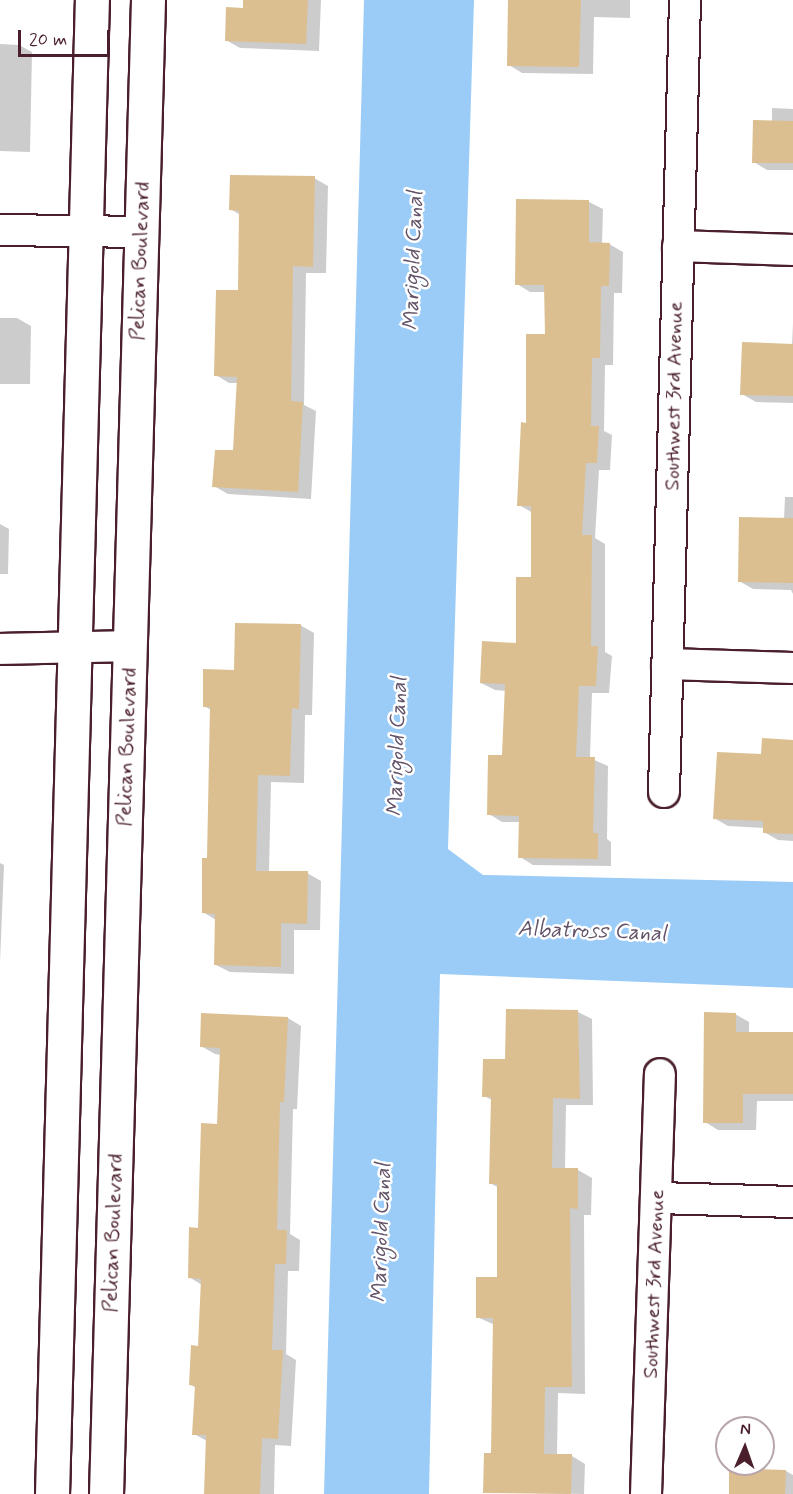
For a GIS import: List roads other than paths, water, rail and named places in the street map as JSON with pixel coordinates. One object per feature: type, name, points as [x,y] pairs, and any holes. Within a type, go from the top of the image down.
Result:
[{"type":"street","points":[[52,1494],[92,0]]},
{"type":"street","name":"Pelican Boulevard","points":[[106,1494],[148,0]]},
{"type":"street","name":"Southwest 3rd Avenue","points":[[664,792],[685,0]]},
{"type":"street","points":[[0,230],[141,232]]},
{"type":"street","points":[[678,246],[793,250]]},
{"type":"street","points":[[0,650],[74,650],[130,646]]},
{"type":"street","points":[[667,664],[793,668]]},
{"type":"street","name":"Southwest 3rd Avenue","points":[[646,1494],[658,1198],[660,1074]]},
{"type":"street","points":[[658,1198],[793,1202]]},
{"type":"water","points":[[364,0],[474,0],[448,849],[483,875],[793,882],[793,988],[440,974],[429,1494],[324,1494]]},
{"type":"water label","name":"Marigold Canal","points":[[414,261]]},
{"type":"water label","name":"Marigold Canal","points":[[398,747]]},
{"type":"water label","name":"Albatross Canal","points":[[592,932]]},
{"type":"water label","name":"Marigold Canal","points":[[382,1233]]}]
